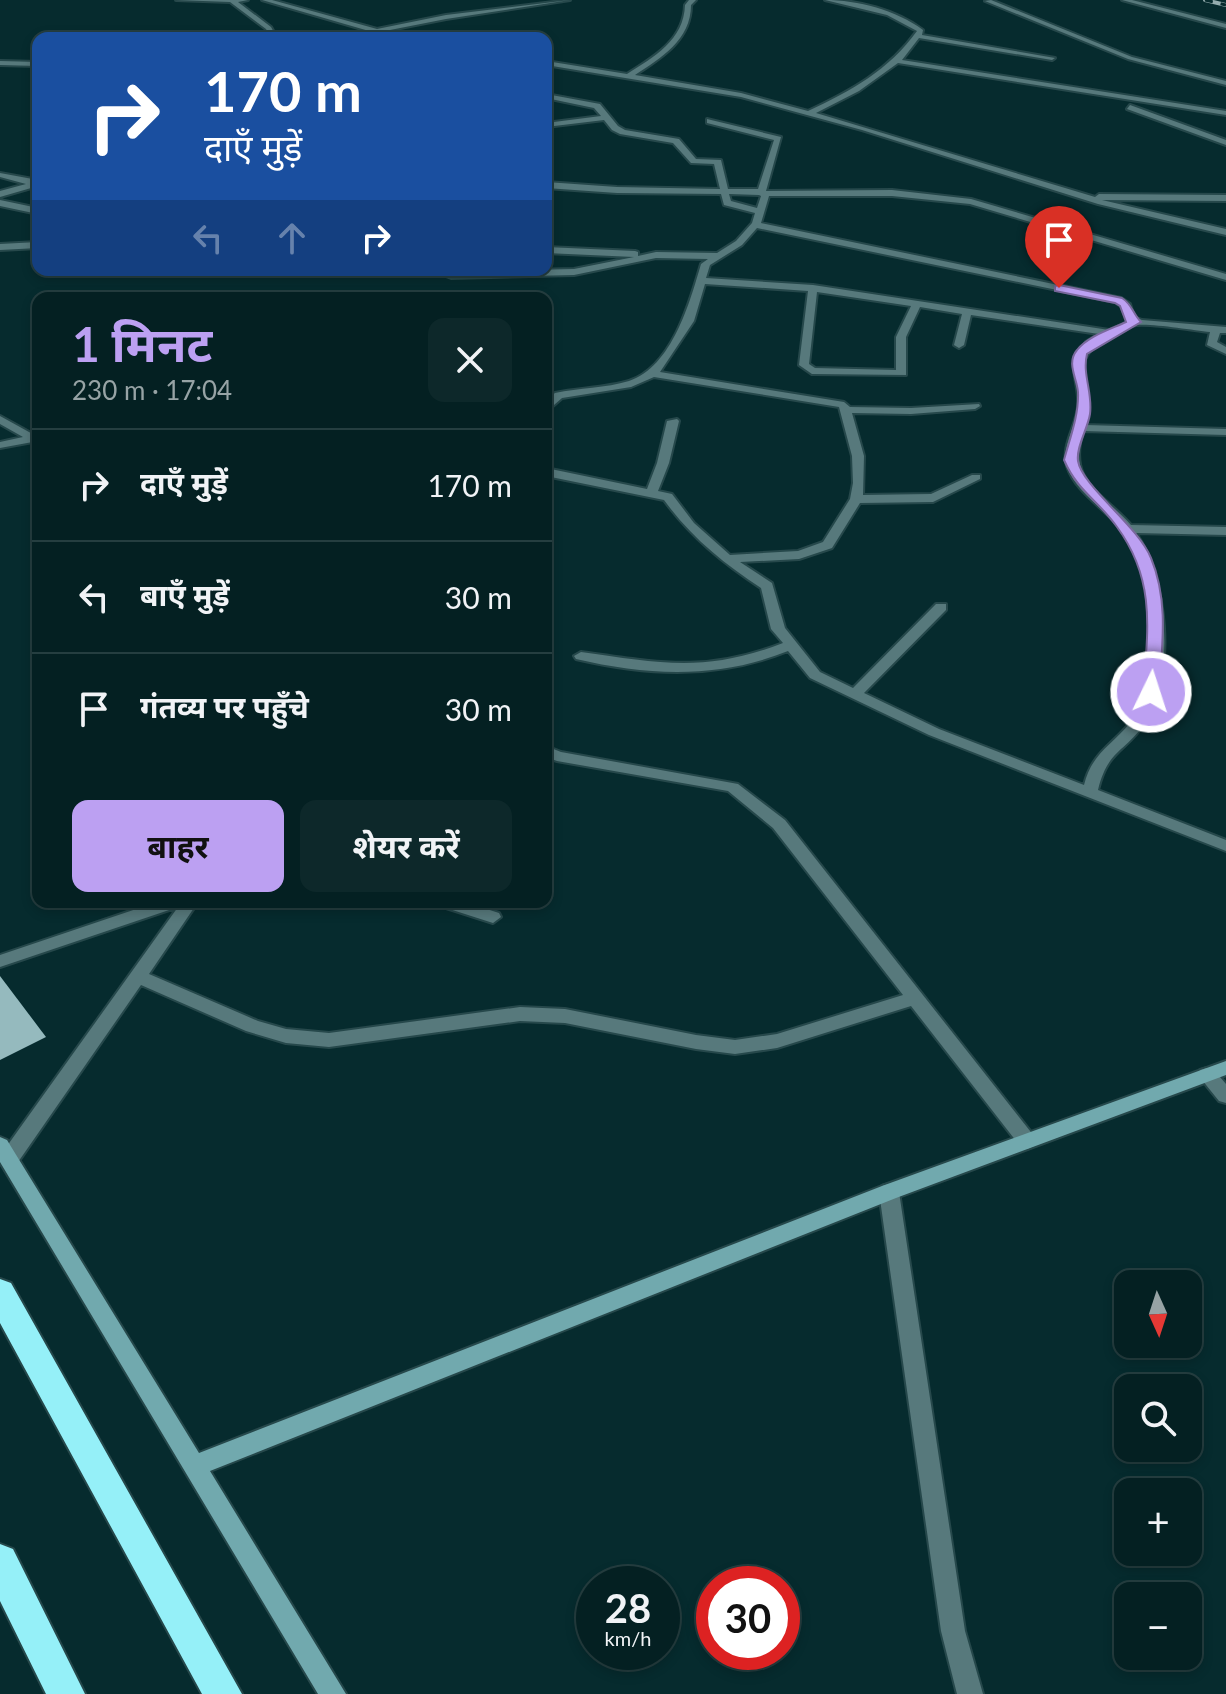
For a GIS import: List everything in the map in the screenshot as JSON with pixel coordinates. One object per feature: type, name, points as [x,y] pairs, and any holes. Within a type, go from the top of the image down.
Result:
[{"type":"highway","points":[[0,1293],[223,1694]]},
{"type":"highway","points":[[0,1562],[66,1694]]},
{"type":"street","points":[[179,0],[245,0]]},
{"type":"street","points":[[265,0],[372,32],[446,17],[567,0]]},
{"type":"street","points":[[628,77],[676,40],[689,14],[688,5],[693,0]]},
{"type":"street","points":[[809,113],[863,89],[884,74],[921,31],[900,19],[828,0]]},
{"type":"street","points":[[1125,0],[1226,26]]},
{"type":"street","points":[[232,1],[271,32]]},
{"type":"street","points":[[988,1],[1130,58],[1226,83]]},
{"type":"street","points":[[918,36],[1052,58]]},
{"type":"street","points":[[896,61],[1226,113]]},
{"type":"street","points":[[0,63],[32,64]]},
{"type":"street","points":[[552,64],[741,95],[1085,198],[1226,232]]},
{"type":"street","points":[[1083,92],[1226,143]]},
{"type":"street","points":[[552,97],[597,106],[615,128],[623,132],[676,141],[694,161],[718,162],[727,203],[758,218],[1118,300],[1125,304],[1130,319],[1135,322],[1221,330]]},
{"type":"street","points":[[552,124],[608,117]]},
{"type":"street","points":[[552,399],[559,395],[631,384],[653,374],[689,321],[706,264],[739,243],[758,218],[778,139],[710,121]]},
{"type":"street","points":[[0,175],[32,182]]},
{"type":"street","points":[[0,194],[32,184]]},
{"type":"street","points":[[552,185],[763,193],[892,193],[971,202],[1226,277]]},
{"type":"street","points":[[1085,198],[1226,198]]},
{"type":"street","points":[[0,203],[32,210]]},
{"type":"street","points":[[0,247],[32,245]]},
{"type":"street","points":[[552,250],[717,256]]},
{"type":"street","points":[[552,273],[574,272],[656,255]]},
{"type":"street","points":[[700,281],[813,288],[1113,333]]},
{"type":"street","points":[[813,288],[804,365],[812,371],[902,373],[897,348],[900,335],[917,304]]},
{"type":"street","points":[[959,345],[967,312]]},
{"type":"street","points":[[1090,791],[1095,766],[1137,724],[1145,711],[1151,692],[1156,619],[1153,586],[1143,556],[1126,529],[1080,480],[1071,460],[1080,428],[1084,390],[1078,366],[1081,352],[1135,322]]},
{"type":"street","points":[[1221,330],[1211,343],[1226,351]]},
{"type":"street","points":[[653,374],[838,402],[848,410],[902,411],[975,406]]},
{"type":"street","points":[[727,559],[816,552],[828,545],[856,499],[858,456],[848,410]]},
{"type":"street","points":[[0,419],[32,437]]},
{"type":"street","points":[[651,493],[663,463],[673,421]]},
{"type":"street","points":[[1080,428],[1226,432]]},
{"type":"street","points":[[0,445],[32,440]]},
{"type":"street","points":[[552,473],[668,497],[686,523],[710,548],[767,586],[778,629],[815,675],[934,732],[1226,846]]},
{"type":"street","points":[[856,499],[933,498],[976,477]]},
{"type":"street","points":[[1126,529],[1226,531]]},
{"type":"street","points":[[855,694],[941,607]]},
{"type":"street","points":[[581,656],[671,668],[705,668],[742,663],[791,645]]},
{"type":"street","points":[[552,754],[647,774],[733,787],[779,824],[1027,1141]]},
{"type":"street","points":[[0,961],[157,908]]},
{"type":"street","points":[[186,908],[5,1152],[333,1694]]},
{"type":"street","points":[[465,908],[493,917]]},
{"type":"street","points":[[138,976],[252,1026],[286,1036],[329,1040],[520,1014],[565,1016],[735,1047],[777,1041],[915,998]]},
{"type":"street","points":[[194,1466],[889,1192],[1217,1071],[1226,1096]]},
{"type":"street","points":[[889,1192],[953,1631],[970,1694]]},
{"type":"building","points":[[0,976],[46,1037],[0,1060]]},
{"type":"railway","points":[[1205,0],[1226,5]]},
{"type":"route","points":[[1059,288],[1118,300],[1125,304],[1130,319],[1135,322],[1097,340],[1081,352],[1078,366],[1084,390],[1083,414],[1071,460],[1080,480],[1121,522],[1143,556],[1153,586],[1156,619],[1151,692]]}]
